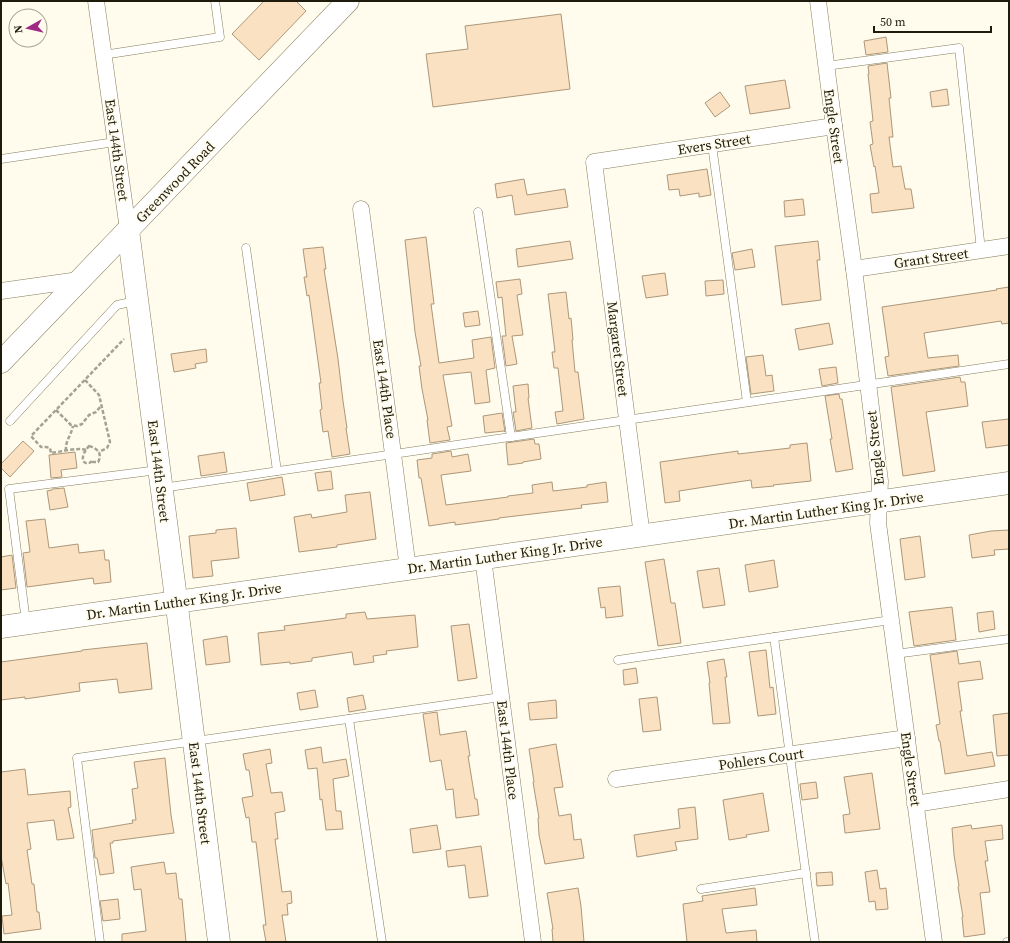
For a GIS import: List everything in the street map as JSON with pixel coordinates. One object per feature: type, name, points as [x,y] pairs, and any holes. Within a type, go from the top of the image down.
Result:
[{"type":"street","name":"East 144th Street","points":[[96,1],[128,230],[219,942]]},
{"type":"street","name":"Engle Street","points":[[818,1],[854,269],[880,481],[878,523],[934,942]]},
{"type":"street","name":"Greenwood Road","points":[[1,362],[128,230],[339,5]]},
{"type":"street","name":"Evers Street","points":[[594,162],[834,126]]},
{"type":"street","name":"Margaret Street","points":[[594,162],[642,536]]},
{"type":"street","name":"East 144th Place","points":[[361,209],[408,569]]},
{"type":"street","name":"Grant Street","points":[[854,269],[1009,246]]},
{"type":"street","points":[[1,291],[79,280]]},
{"type":"street","name":"Dr. Martin Luther King Jr. Drive","points":[[1,627],[1009,484]]},
{"type":"street","name":"East 144th Place","points":[[482,558],[533,942]]},
{"type":"street","name":"Pohlers Court","points":[[616,779],[906,738]]},
{"type":"street","points":[[915,804],[1009,789]]},
{"type":"lane","points":[[103,55],[220,37],[215,1]]},
{"type":"lane","points":[[826,66],[959,48],[981,250]]},
{"type":"lane","points":[[1,159],[116,142]]},
{"type":"lane","points":[[712,145],[747,402]]},
{"type":"lane","points":[[478,212],[511,437]]},
{"type":"lane","points":[[246,248],[277,471]]},
{"type":"lane","points":[[10,421],[117,305],[137,301]]},
{"type":"lane","points":[[26,624],[10,489],[277,471],[1009,364]]},
{"type":"lane","points":[[618,660],[891,620]]},
{"type":"lane","points":[[774,637],[815,942]]},
{"type":"lane","points":[[895,654],[1009,639]]},
{"type":"lane","points":[[100,942],[77,758],[501,697]]},
{"type":"lane","points":[[349,719],[382,942]]},
{"type":"lane","points":[[701,888],[806,873]]},
{"type":"path","points":[[86,450],[78,449],[51,453],[50,448],[41,447],[31,436],[129,335]]},
{"type":"path","points":[[85,380],[99,395],[110,442],[108,448],[99,452]]},
{"type":"path","points":[[56,410],[70,425],[77,426],[82,424],[89,414],[96,412],[101,405]]},
{"type":"path","points":[[66,451],[67,442],[72,434],[74,426]]},
{"type":"path","points":[[89,446],[99,452],[101,456],[98,462],[92,460],[89,464],[83,461],[82,458],[89,446]]},
{"type":"building","points":[[264,1],[296,1],[306,11],[259,60],[232,34]]},
{"type":"building","points":[[561,14],[570,89],[433,107],[426,54],[468,49],[465,26]]},
{"type":"building","points":[[886,37],[888,52],[866,55],[864,41]]},
{"type":"building","points":[[887,63],[893,137],[889,137],[893,167],[901,166],[905,189],[911,189],[914,208],[872,213],[870,194],[879,193],[870,145],[873,144],[870,122],[873,121],[868,66]]},
{"type":"building","points":[[785,80],[790,108],[750,114],[745,86]]},
{"type":"building","points":[[947,89],[949,105],[932,107],[930,92]]},
{"type":"building","points":[[720,92],[730,106],[715,117],[705,103]]},
{"type":"building","points":[[707,169],[711,195],[699,197],[699,193],[680,196],[679,189],[669,190],[667,175]]},
{"type":"building","points":[[524,179],[527,195],[565,189],[568,207],[515,215],[512,195],[497,198],[495,184]]},
{"type":"building","points":[[803,199],[805,215],[785,217],[784,201]]},
{"type":"building","points":[[426,237],[434,304],[431,304],[439,363],[474,358],[472,340],[491,337],[495,368],[486,370],[490,402],[475,404],[471,372],[443,375],[452,426],[447,427],[450,440],[430,443],[428,420],[419,366],[421,366],[415,332],[405,240]]},
{"type":"building","points":[[570,241],[573,259],[518,267],[516,249]]},
{"type":"building","points":[[818,241],[820,260],[817,260],[821,300],[782,305],[775,246]]},
{"type":"building","points":[[323,247],[326,269],[324,269],[338,359],[350,454],[332,457],[328,431],[323,432],[320,410],[322,409],[319,383],[321,383],[309,295],[307,296],[304,277],[307,277],[303,249]]},
{"type":"building","points":[[752,249],[755,267],[735,270],[732,253]]},
{"type":"building","points":[[665,273],[668,295],[646,298],[642,276]]},
{"type":"building","points":[[520,279],[522,294],[517,295],[523,335],[512,336],[517,364],[506,366],[502,336],[506,336],[502,297],[498,298],[496,282]]},
{"type":"building","points":[[723,280],[724,294],[706,296],[705,281]]},
{"type":"building","points":[[1009,287],[1009,323],[1002,324],[1001,321],[924,333],[928,358],[958,355],[959,366],[888,376],[885,357],[889,356],[882,307]]},
{"type":"building","points":[[566,292],[569,319],[571,318],[575,372],[578,372],[584,419],[557,424],[555,412],[563,411],[558,368],[554,368],[552,352],[555,352],[548,294]]},
{"type":"building","points":[[478,311],[480,325],[465,327],[463,313]]},
{"type":"building","points":[[829,323],[833,344],[799,350],[795,329]]},
{"type":"building","points":[[206,349],[207,362],[195,364],[196,368],[174,372],[171,354]]},
{"type":"building","points":[[763,355],[766,376],[772,375],[774,391],[751,394],[746,357]]},
{"type":"building","points":[[836,367],[838,383],[822,386],[819,369]]},
{"type":"building","points":[[960,377],[961,382],[965,382],[968,406],[926,412],[935,471],[903,476],[891,387]]},
{"type":"building","points":[[528,384],[528,398],[532,428],[516,431],[513,412],[516,412],[513,386]]},
{"type":"building","points":[[839,394],[840,399],[842,399],[853,469],[836,472],[830,439],[832,439],[825,396]]},
{"type":"building","points":[[502,413],[505,432],[485,433],[483,416]]},
{"type":"building","points":[[1009,419],[1009,445],[986,448],[982,422]]},
{"type":"building","points":[[534,439],[535,444],[539,444],[541,459],[508,465],[506,443]]},
{"type":"building","points":[[23,441],[34,451],[10,477],[1,468],[1,464]]},
{"type":"building","points":[[807,443],[811,481],[752,488],[751,480],[724,484],[679,491],[680,501],[665,503],[660,462],[738,451],[738,454],[790,448],[790,445]]},
{"type":"building","points":[[451,451],[452,457],[468,454],[471,471],[441,475],[446,505],[533,493],[532,485],[552,482],[553,491],[587,487],[587,485],[606,482],[608,502],[581,505],[582,508],[455,525],[455,522],[429,526],[421,478],[419,478],[417,460],[432,458],[432,454]]},
{"type":"building","points":[[75,452],[77,468],[61,470],[62,477],[51,478],[49,455]]},
{"type":"building","points":[[224,452],[227,472],[201,476],[198,456]]},
{"type":"building","points":[[331,471],[333,489],[318,491],[315,473]]},
{"type":"building","points":[[282,477],[285,495],[250,501],[247,483]]},
{"type":"building","points":[[64,488],[68,507],[50,510],[47,491]]},
{"type":"building","points":[[370,492],[376,539],[337,545],[337,547],[299,552],[294,517],[311,514],[312,518],[347,512],[345,495]]},
{"type":"building","points":[[45,519],[49,548],[78,544],[79,553],[104,550],[105,560],[109,560],[111,582],[94,584],[93,578],[27,587],[23,553],[30,552],[26,521]]},
{"type":"building","points":[[236,528],[239,558],[211,561],[213,576],[193,578],[189,536],[216,533],[216,530]]},
{"type":"building","points":[[1009,530],[1009,549],[994,550],[995,555],[972,558],[969,535],[991,531]]},
{"type":"building","points":[[920,536],[925,577],[905,580],[900,539]]},
{"type":"building","points":[[12,555],[16,588],[1,590],[1,557]]},
{"type":"building","points":[[664,559],[671,603],[675,603],[681,643],[658,646],[645,562]]},
{"type":"building","points":[[774,560],[778,587],[749,592],[745,565]]},
{"type":"building","points":[[719,568],[725,605],[703,608],[697,571]]},
{"type":"building","points":[[620,586],[623,616],[606,618],[605,607],[601,608],[598,588]]},
{"type":"building","points":[[952,607],[956,640],[914,646],[909,612]]},
{"type":"building","points":[[993,611],[995,629],[979,632],[977,613]]},
{"type":"building","points":[[365,612],[367,619],[415,615],[418,647],[386,651],[387,654],[373,656],[374,662],[354,665],[352,652],[312,658],[312,661],[290,664],[290,662],[261,665],[258,633],[285,630],[284,626],[346,618],[346,614]]},
{"type":"building","points":[[469,624],[477,678],[458,681],[451,626]]},
{"type":"building","points":[[227,636],[230,662],[206,665],[203,640]]},
{"type":"building","points":[[147,643],[152,689],[119,693],[117,679],[79,683],[80,691],[25,699],[25,697],[1,700],[1,662],[82,650]]},
{"type":"building","points":[[766,650],[770,688],[773,687],[776,714],[758,716],[749,652]]},
{"type":"building","points":[[957,651],[959,664],[980,661],[983,679],[958,682],[962,711],[960,711],[967,756],[992,752],[995,766],[945,774],[936,725],[940,724],[930,655]]},
{"type":"building","points":[[724,659],[727,677],[725,677],[730,723],[713,724],[707,662]]},
{"type":"building","points":[[636,668],[638,683],[624,685],[623,670]]},
{"type":"building","points":[[315,690],[318,707],[300,710],[297,693]]},
{"type":"building","points":[[363,695],[366,709],[349,712],[347,698]]},
{"type":"building","points":[[657,697],[661,730],[643,732],[639,699]]},
{"type":"building","points":[[556,700],[557,718],[530,720],[528,703]]},
{"type":"building","points":[[437,712],[440,735],[466,731],[470,756],[468,756],[479,815],[456,818],[453,789],[446,790],[441,760],[430,762],[423,714]]},
{"type":"building","points":[[1009,713],[1009,755],[997,756],[993,715]]},
{"type":"building","points":[[556,744],[563,787],[554,788],[559,816],[571,814],[574,840],[581,839],[584,858],[545,864],[539,835],[539,818],[529,749]]},
{"type":"building","points":[[321,747],[323,763],[346,759],[349,776],[333,779],[336,811],[341,811],[343,829],[326,830],[322,799],[320,800],[317,768],[308,769],[305,750]]},
{"type":"building","points":[[270,749],[272,763],[266,764],[271,793],[282,792],[285,811],[275,813],[278,839],[275,839],[282,892],[291,891],[292,903],[287,904],[288,915],[282,915],[286,942],[266,942],[263,925],[266,925],[256,842],[252,842],[249,817],[246,818],[242,798],[253,796],[249,770],[246,770],[243,754]]},
{"type":"building","points":[[165,758],[174,833],[113,841],[113,843],[110,843],[114,873],[100,875],[97,858],[95,858],[92,830],[133,823],[132,820],[136,820],[132,789],[138,788],[134,762]]},
{"type":"building","points":[[25,769],[28,795],[70,791],[71,807],[68,808],[74,838],[57,840],[54,820],[27,823],[31,849],[27,850],[41,929],[4,934],[2,916],[12,915],[8,883],[6,884],[1,856],[1,772]]},
{"type":"building","points":[[872,773],[880,829],[845,833],[843,815],[850,814],[844,777]]},
{"type":"building","points":[[816,782],[818,798],[802,800],[800,784]]},
{"type":"building","points":[[763,793],[769,831],[729,840],[723,800]]},
{"type":"building","points":[[695,807],[698,839],[675,842],[677,850],[637,857],[634,835],[680,828],[678,809]]},
{"type":"building","points":[[437,825],[441,849],[413,853],[410,829]]},
{"type":"building","points":[[971,825],[972,829],[1002,825],[1003,839],[985,841],[988,861],[985,861],[990,892],[980,893],[985,934],[964,937],[952,828]]},
{"type":"building","points":[[481,846],[488,896],[469,898],[465,865],[448,867],[446,851]]},
{"type":"building","points":[[164,862],[166,874],[176,873],[179,899],[182,899],[186,942],[122,942],[122,934],[146,931],[141,889],[134,890],[131,867]]},
{"type":"building","points":[[877,870],[880,889],[886,888],[888,909],[876,910],[875,901],[869,902],[865,872]]},
{"type":"building","points":[[832,872],[833,885],[817,886],[816,873]]},
{"type":"building","points":[[578,888],[584,942],[553,942],[553,929],[547,893]]},
{"type":"building","points":[[755,888],[757,905],[722,909],[726,933],[756,930],[757,942],[687,942],[683,904],[703,901],[702,896]]},
{"type":"building","points":[[118,899],[120,919],[103,921],[100,901]]}]
